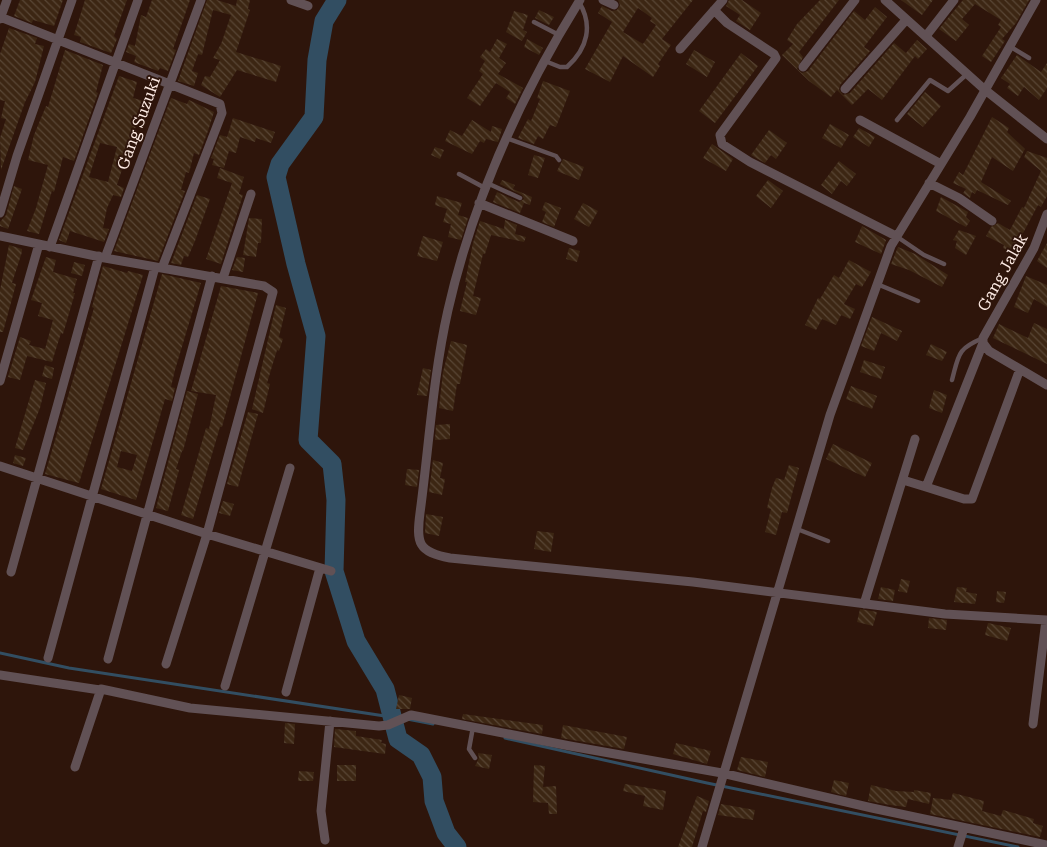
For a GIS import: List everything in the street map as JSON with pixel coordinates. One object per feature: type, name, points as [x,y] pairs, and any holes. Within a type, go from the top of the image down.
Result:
[{"type":"street","points":[[7,0],[0,18],[115,61],[220,104],[222,113],[159,268],[48,658]]},
{"type":"street","points":[[0,213],[72,0]]},
{"type":"street","points":[[50,247],[138,0]]},
{"type":"street","name":"Gang Suzuki","points":[[11,572],[102,257],[201,0]]},
{"type":"street","points":[[291,0],[308,6]]},
{"type":"street","points":[[603,0],[614,5]]},
{"type":"street","points":[[680,49],[723,0]]},
{"type":"street","points":[[803,67],[855,0]]},
{"type":"street","points":[[885,0],[984,90],[1047,139]]},
{"type":"street","points":[[926,36],[954,0]]},
{"type":"street","points":[[702,847],[776,592],[843,375],[877,284],[896,236],[1011,47],[1036,0]]},
{"type":"street","points":[[580,1],[559,35],[506,138],[479,203],[448,308],[417,533],[426,551],[450,558],[776,592],[964,616],[1046,620],[1033,724]]},
{"type":"street","points":[[714,10],[728,23],[774,54],[776,58],[720,135],[722,144],[750,162],[896,236]]},
{"type":"street","points":[[845,88],[906,20]]},
{"type":"street","points":[[860,120],[941,164]]},
{"type":"street","points":[[929,183],[958,198],[992,221]]},
{"type":"street","points":[[223,278],[251,194]]},
{"type":"street","points":[[479,203],[574,241]]},
{"type":"street","name":"Gang Jalak","points":[[926,487],[983,341],[1034,248],[1047,214]]},
{"type":"street","points":[[0,236],[159,268],[264,286],[273,292],[207,534],[166,664]]},
{"type":"street","points":[[0,381],[39,244]]},
{"type":"street","points":[[108,660],[149,515],[212,276]]},
{"type":"street","points":[[983,341],[989,351],[1047,385]]},
{"type":"street","points":[[903,480],[964,499],[972,499],[1020,369]]},
{"type":"street","points":[[864,604],[915,439]]},
{"type":"street","points":[[0,466],[207,534],[331,571]]},
{"type":"street","points":[[225,686],[290,468]]},
{"type":"street","points":[[286,692],[320,568]]},
{"type":"street","points":[[0,675],[100,690],[190,708],[388,725],[411,714],[962,832],[1047,845]]},
{"type":"street","points":[[76,767],[100,690]]},
{"type":"street","points":[[325,840],[321,811],[330,721]]},
{"type":"street","points":[[958,847],[962,832]]},
{"type":"lane","points":[[545,61],[560,67],[567,67],[578,53],[589,25],[580,1]]},
{"type":"lane","points":[[534,22],[559,35]]},
{"type":"lane","points":[[1011,47],[1029,58]]},
{"type":"lane","points":[[897,120],[928,82],[932,80],[946,90],[951,90],[967,74]]},
{"type":"lane","points":[[506,138],[547,153],[560,160]]},
{"type":"lane","points":[[459,174],[520,198]]},
{"type":"lane","points":[[896,236],[924,255],[944,264]]},
{"type":"lane","points":[[877,284],[918,301]]},
{"type":"lane","points":[[952,380],[962,351],[967,344],[983,341]]},
{"type":"lane","points":[[796,528],[828,541]]},
{"type":"lane","points":[[473,727],[469,749],[475,758]]},
{"type":"building","points":[[20,0],[63,0],[54,26],[33,20],[32,23],[14,16]]},
{"type":"building","points":[[85,0],[127,0],[114,36],[117,39],[111,53],[80,42],[81,37],[74,35]]},
{"type":"building","points":[[152,0],[190,0],[173,49],[176,50],[168,71],[160,68],[158,71],[134,62],[136,56],[126,52],[129,44],[135,46],[141,15],[146,17]]},
{"type":"building","points":[[207,0],[217,0],[236,6],[237,0],[250,0],[248,9],[250,10],[236,52],[281,66],[276,82],[237,70],[220,97],[201,85],[205,76],[210,77],[220,60],[213,58],[221,44],[231,15],[213,10],[202,55],[198,54],[192,71],[198,73],[194,86],[178,81]]},
{"type":"building","points":[[618,0],[693,0],[662,39],[671,45],[658,64],[660,66],[653,77],[623,56],[610,82],[585,69],[612,22],[598,13],[602,6],[612,11],[617,10],[620,5]],"holes":[[[638,8],[652,18],[650,21],[656,25],[643,44],[623,32]]]},
{"type":"building","points":[[729,0],[742,0],[761,13],[750,30],[736,21],[740,15],[726,6]]},
{"type":"building","points":[[820,0],[839,0],[799,52],[803,57],[797,69],[802,73],[808,71],[854,11],[865,20],[875,7],[887,17],[864,47],[870,51],[840,85],[839,90],[843,95],[850,93],[894,43],[906,53],[917,40],[927,49],[918,59],[915,56],[882,100],[868,89],[852,105],[837,90],[831,97],[809,81],[782,55],[793,44],[787,40],[797,24]]},
{"type":"building","points":[[901,0],[933,0],[922,15]]},
{"type":"building","points":[[963,0],[1029,0],[1016,23],[1002,39],[1005,41],[991,62],[982,56],[1001,27],[998,25],[1001,20],[975,4],[962,19],[969,25],[956,41],[939,29]]},
{"type":"building","points":[[539,10],[554,17],[549,25],[535,18]]},
{"type":"building","points":[[514,11],[528,15],[523,30],[527,32],[522,41],[506,32]]},
{"type":"building","points":[[9,28],[37,38],[35,44],[44,46],[35,82],[25,102],[1,170],[0,138],[6,119],[1,118],[5,101],[0,100],[0,54]]},
{"type":"building","points":[[497,39],[507,44],[499,58],[506,63],[498,74],[523,88],[515,104],[506,98],[510,92],[496,83],[480,106],[467,98],[483,74],[479,71],[485,61],[480,57],[486,49],[490,52]]},
{"type":"building","points":[[527,39],[543,48],[539,55],[524,47]]},
{"type":"building","points":[[65,50],[103,65],[96,92],[98,93],[74,161],[63,157],[54,192],[52,191],[39,234],[27,231],[36,208],[48,165],[28,160],[34,135],[46,106],[48,107]]},
{"type":"building","points":[[694,50],[715,62],[707,77],[686,64]]},
{"type":"building","points":[[741,53],[758,66],[715,123],[699,111]]},
{"type":"building","points":[[1017,55],[1041,72],[1047,63],[1047,88],[1039,100],[1024,87],[1018,96],[1007,88],[1010,84],[1001,78]]},
{"type":"building","points":[[119,76],[137,82],[133,98],[144,101],[117,185],[124,188],[121,197],[113,195],[107,208],[103,228],[109,229],[104,242],[70,231],[66,243],[59,240]],"holes":[[[100,143],[117,147],[108,182],[89,177]]]},
{"type":"building","points":[[543,81],[570,91],[556,127],[550,125],[543,139],[538,136],[534,144],[518,138],[528,119],[531,121],[540,99],[537,98]]},
{"type":"building","points":[[925,92],[941,106],[923,127],[907,114]]},
{"type":"building","points":[[171,98],[187,104],[189,100],[214,112],[199,155],[194,153],[189,173],[186,172],[181,190],[185,191],[158,261],[114,251]]},
{"type":"building","points":[[992,117],[1009,128],[1007,132],[1025,149],[1013,171],[992,157],[981,182],[1011,201],[1008,205],[977,190],[975,194],[972,192],[970,198],[963,193],[966,189],[953,183],[959,172],[963,175]]},
{"type":"building","points":[[233,118],[275,132],[271,143],[256,138],[255,142],[240,137],[236,153],[229,151],[224,168],[212,165],[214,159],[211,158],[220,135],[227,137]]},
{"type":"building","points":[[472,120],[491,132],[492,126],[502,129],[498,142],[486,139],[484,143],[480,141],[472,154],[445,141],[450,130],[462,136]]},
{"type":"building","points":[[830,124],[849,135],[841,148],[822,138]]},
{"type":"building","points":[[859,128],[875,137],[869,147],[853,137]]},
{"type":"building","points":[[769,130],[787,143],[776,159],[771,155],[765,163],[751,155]]},
{"type":"building","points":[[712,144],[733,159],[726,171],[703,158]]},
{"type":"building","points":[[435,147],[444,150],[440,159],[431,155]]},
{"type":"building","points":[[1027,151],[1047,158],[1047,196],[1041,207],[1038,205],[1021,237],[1026,241],[1017,257],[1003,248],[1004,245],[986,236],[991,227],[998,223],[1010,230],[1022,207],[1024,208],[1041,171],[1024,157]]},
{"type":"building","points":[[534,155],[545,158],[538,178],[528,175]]},
{"type":"building","points":[[563,159],[584,167],[579,180],[557,171]]},
{"type":"building","points":[[839,161],[856,174],[847,186],[841,181],[832,194],[821,185]]},
{"type":"building","points":[[220,168],[244,177],[239,194],[243,195],[221,264],[206,259],[232,183],[217,178]]},
{"type":"building","points":[[502,180],[515,185],[513,189],[532,197],[530,205],[524,203],[520,213],[493,202],[497,192],[519,202],[524,199],[522,195],[500,184]]},
{"type":"building","points":[[768,180],[783,191],[771,208],[756,196]]},
{"type":"building","points":[[14,186],[22,189],[8,229],[0,226],[0,222],[6,215]]},
{"type":"building","points":[[197,195],[210,199],[195,241],[188,257],[184,256],[181,265],[171,263]]},
{"type":"building","points":[[437,196],[462,203],[458,215],[468,218],[461,240],[448,237],[451,224],[443,222],[447,209],[435,205]]},
{"type":"building","points":[[941,197],[968,212],[966,217],[970,221],[966,227],[936,211]]},
{"type":"building","points":[[545,202],[561,208],[554,227],[542,222],[546,212],[542,210]]},
{"type":"building","points":[[583,203],[598,211],[589,227],[574,219]]},
{"type":"building","points":[[249,218],[262,219],[261,243],[258,243],[256,257],[243,255]]},
{"type":"building","points":[[505,220],[517,225],[515,234],[526,237],[524,242],[491,235],[485,254],[483,254],[473,296],[481,298],[476,315],[460,311],[473,243],[480,221],[504,229]]},
{"type":"building","points":[[862,226],[886,240],[881,254],[855,242]]},
{"type":"building","points":[[959,230],[976,236],[966,255],[955,248],[957,241],[953,240]]},
{"type":"building","points":[[423,236],[443,242],[437,261],[417,256]]},
{"type":"building","points":[[1047,243],[1047,268],[1037,261]]},
{"type":"building","points":[[9,245],[22,249],[22,252],[12,283],[16,284],[3,332],[0,332],[0,290]]},
{"type":"building","points":[[898,247],[915,254],[948,275],[942,287],[909,270],[891,264]]},
{"type":"building","points":[[569,248],[580,251],[577,262],[566,259]]},
{"type":"building","points":[[46,257],[56,260],[53,272],[77,279],[73,293],[75,293],[63,334],[61,333],[52,362],[27,356],[20,380],[8,377],[20,337],[31,341],[29,345],[45,349],[53,320],[38,316],[42,303],[31,300]]},
{"type":"building","points":[[237,257],[245,258],[243,272],[232,270]]},
{"type":"building","points":[[849,260],[871,272],[862,287],[856,284],[844,304],[855,309],[850,319],[841,315],[836,325],[822,319],[816,330],[805,325],[818,298],[820,299],[834,275],[839,278]]},
{"type":"building","points":[[74,262],[85,265],[82,276],[71,273]]},
{"type":"building","points":[[103,266],[127,273],[128,271],[143,275],[79,483],[45,474],[94,308],[92,307]]},
{"type":"building","points":[[162,274],[201,283],[175,370],[171,387],[175,388],[172,401],[165,399],[136,500],[101,489]],"holes":[[[121,451],[137,455],[132,471],[117,467]]]},
{"type":"building","points":[[1026,276],[1047,285],[1047,307],[1034,299],[1028,313],[1014,307]]},
{"type":"building","points":[[221,286],[258,293],[222,427],[220,427],[193,519],[181,515],[206,428],[209,429],[216,395],[191,391]]},
{"type":"building","points":[[276,305],[286,308],[279,337],[283,339],[279,351],[277,350],[267,383],[270,384],[263,413],[252,409]]},
{"type":"building","points":[[872,317],[902,331],[897,341],[881,333],[874,351],[861,346]]},
{"type":"building","points":[[1034,323],[1047,329],[1047,364],[993,338],[999,324],[1028,338]]},
{"type":"building","points":[[451,341],[467,345],[460,384],[457,384],[453,411],[439,408],[443,372]]},
{"type":"building","points":[[931,344],[947,352],[942,361],[926,355]]},
{"type":"building","points":[[864,360],[885,367],[881,379],[860,372]]},
{"type":"building","points":[[45,365],[54,368],[52,379],[42,376]]},
{"type":"building","points":[[423,368],[431,370],[427,396],[417,395]]},
{"type":"building","points":[[35,380],[46,383],[40,408],[23,450],[15,448]]},
{"type":"building","points":[[851,386],[877,396],[872,409],[846,399]]},
{"type":"building","points":[[934,390],[947,395],[942,413],[929,408]]},
{"type":"building","points":[[187,391],[198,394],[183,451],[176,469],[179,470],[168,511],[156,508]]},
{"type":"building","points":[[248,412],[258,414],[238,487],[227,484]]},
{"type":"building","points":[[450,424],[450,439],[435,440],[436,425]]},
{"type":"building","points":[[833,444],[872,463],[865,477],[826,459]]},
{"type":"building","points":[[15,455],[26,458],[23,466],[13,463]]},
{"type":"building","points":[[433,460],[443,463],[440,478],[445,479],[442,495],[429,492]]},
{"type":"building","points":[[789,465],[799,468],[787,513],[782,512],[776,535],[765,532],[771,509],[767,508],[776,478],[784,480]]},
{"type":"building","points":[[407,469],[419,470],[417,487],[405,485]]},
{"type":"building","points":[[223,501],[234,504],[230,516],[219,513]]},
{"type":"building","points":[[426,514],[443,517],[439,536],[425,533]]},
{"type":"building","points":[[537,531],[554,533],[551,552],[534,549]]},
{"type":"building","points":[[901,579],[910,581],[907,593],[898,591]]},
{"type":"building","points":[[881,587],[895,590],[893,601],[878,599]]},
{"type":"building","points":[[957,587],[967,588],[966,592],[977,594],[975,604],[954,602]]},
{"type":"building","points":[[997,591],[1006,592],[1004,603],[996,602]]},
{"type":"building","points":[[860,609],[877,612],[873,626],[857,622]]},
{"type":"building","points":[[929,618],[947,620],[946,630],[928,628]]},
{"type":"building","points":[[988,623],[1011,628],[1007,641],[985,635]]},
{"type":"building","points":[[399,695],[412,698],[410,709],[396,709]]},
{"type":"building","points":[[463,714],[543,725],[542,734],[462,719]]},
{"type":"building","points":[[285,723],[295,724],[294,744],[284,743]]},
{"type":"building","points":[[563,725],[627,737],[624,749],[561,738]]},
{"type":"building","points":[[335,729],[356,731],[356,736],[382,740],[381,743],[386,744],[385,754],[334,747]]},
{"type":"building","points":[[676,743],[711,751],[707,764],[673,754]]},
{"type":"building","points":[[478,753],[492,755],[489,769],[475,766],[479,758]]},
{"type":"building","points":[[741,757],[768,762],[765,777],[737,770]]},
{"type":"building","points":[[337,765],[356,765],[356,781],[337,781]]},
{"type":"building","points":[[534,765],[545,766],[543,787],[556,786],[557,814],[549,814],[548,803],[533,802]]},
{"type":"building","points":[[299,771],[314,772],[313,781],[298,781]]},
{"type":"building","points":[[834,780],[849,783],[846,796],[831,792]]},
{"type":"building","points":[[625,784],[666,791],[663,810],[643,806],[645,796],[623,791]]},
{"type":"building","points":[[871,785],[896,791],[914,792],[914,790],[931,793],[929,804],[908,799],[906,807],[868,801]]},
{"type":"building","points":[[953,793],[984,801],[982,811],[1001,816],[1003,810],[1034,819],[1033,823],[1043,826],[1040,837],[930,814],[933,798],[951,800]]},
{"type":"building","points":[[697,796],[709,801],[706,812],[703,811],[692,847],[678,847]]},
{"type":"building","points":[[721,804],[755,810],[753,820],[718,815]]},
{"type":"waterway","points":[[337,0],[324,21],[317,60],[314,117],[280,164],[276,177],[296,264],[316,336],[308,440],[332,464],[336,500],[334,571],[356,641],[385,689],[398,739],[421,755],[432,777],[434,801],[446,833],[457,847]]},
{"type":"waterway","points":[[0,653],[69,668],[398,718]]},
{"type":"waterway","points":[[407,719],[433,724]]},
{"type":"waterway","points":[[505,738],[707,783],[1018,847]]}]
